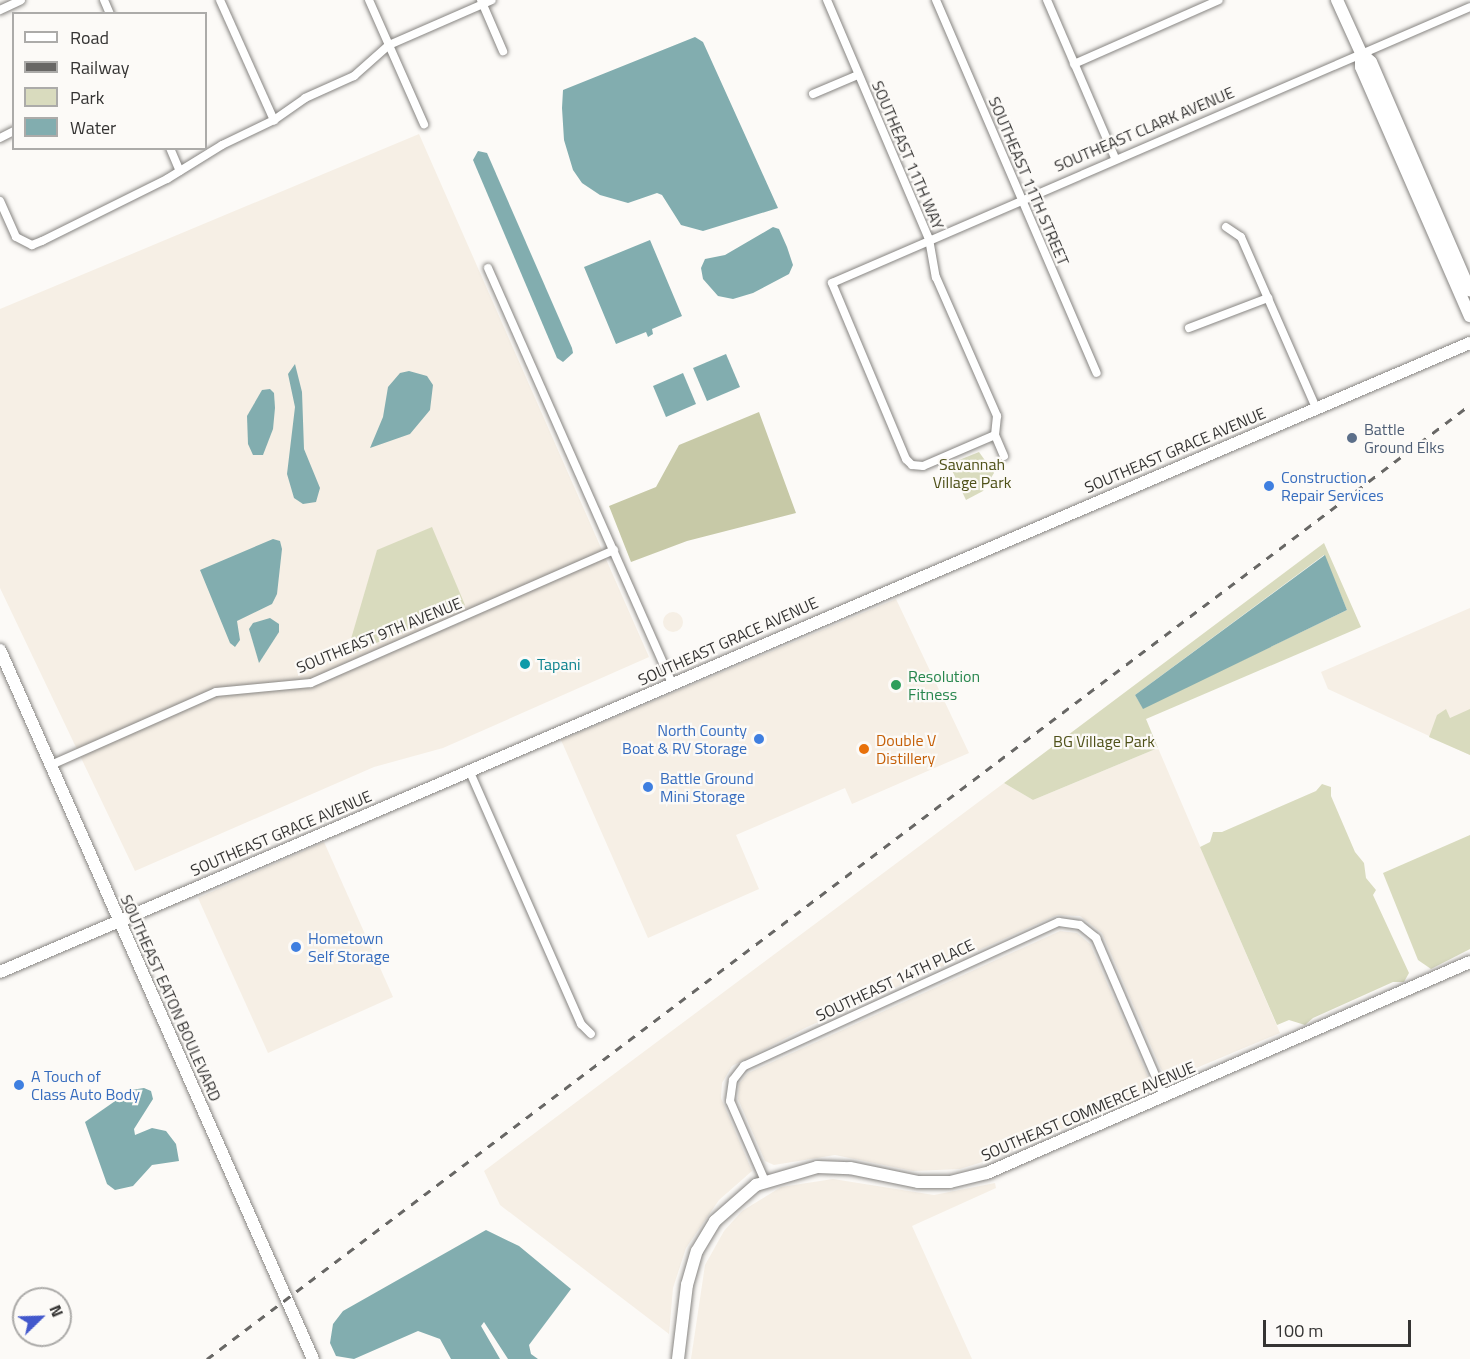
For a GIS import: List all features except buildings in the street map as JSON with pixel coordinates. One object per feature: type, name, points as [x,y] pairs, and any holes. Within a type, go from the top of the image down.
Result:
[{"type":"street","points":[[0,10],[21,0]]},
{"type":"street","points":[[220,0],[274,120]]},
{"type":"street","points":[[369,0],[424,124]]},
{"type":"street","name":"SOUTHEAST 11TH WAY","points":[[827,0],[928,239],[936,277],[996,416],[995,435],[1004,456]]},
{"type":"street","name":"SOUTHEAST 11TH STREET","points":[[936,0],[1097,373]]},
{"type":"street","points":[[1047,0],[1115,158]]},
{"type":"street","points":[[1074,64],[1219,0]]},
{"type":"street","points":[[1337,0],[1361,53],[1371,62],[1470,291]]},
{"type":"street","points":[[0,201],[16,237],[24,243],[42,242],[274,120],[305,98],[354,76],[389,45],[485,1],[503,51]]},
{"type":"street","name":"SOUTHEAST CLARK AVENUE","points":[[995,435],[923,466],[912,465],[906,459],[832,283],[1020,198],[1470,7]]},
{"type":"street","points":[[1361,53],[1361,67],[1470,316]]},
{"type":"street","points":[[813,94],[858,75]]},
{"type":"street","points":[[171,150],[180,171]]},
{"type":"street","points":[[1226,227],[1241,237],[1316,408]]},
{"type":"street","points":[[488,268],[672,684]]},
{"type":"street","points":[[1189,328],[1268,298]]},
{"type":"street","name":"SOUTHEAST GRACE AVENUE","points":[[0,972],[1470,343]]},
{"type":"street","name":"SOUTHEAST 9TH AVENUE","points":[[51,765],[216,692],[311,683],[614,550]]},
{"type":"street","name":"SOUTHEAST EATON BOULEVARD","points":[[0,650],[313,1359]]},
{"type":"street","points":[[469,770],[581,1024],[591,1034]]},
{"type":"street","name":"SOUTHEAST 14TH PLACE","points":[[765,1181],[732,1106],[733,1080],[744,1066],[1051,925],[1076,923],[1090,932],[1098,942],[1164,1096]]},
{"type":"street","name":"SOUTHEAST COMMERCE AVENUE","points":[[678,1359],[687,1285],[697,1251],[724,1211],[765,1181],[800,1169],[835,1166],[918,1182],[968,1178],[1164,1096],[1470,962]]},
{"type":"shaded area","points":[[419,134],[649,657],[443,748],[374,767],[135,871],[0,588],[0,309]]},
{"type":"shaded area","points":[[896,599],[969,753],[852,804],[845,788],[736,835],[759,889],[648,938],[561,740]]},
{"type":"shaded area","points":[[1470,608],[1470,755],[1328,689],[1321,672]]},
{"type":"shaded area","points":[[673,612],[680,615],[683,622],[680,629],[673,632],[666,629],[663,622],[666,615]]},
{"type":"shaded area","points":[[1158,748],[1280,1033],[1170,1079],[1161,1069],[1102,933],[1080,916],[1057,915],[807,1027],[732,1066],[722,1083],[721,1098],[752,1171],[719,1200],[686,1248],[673,1288],[669,1334],[500,1205],[484,1171],[1004,783],[1033,800]]},
{"type":"shaded area","name":"Hometown Self Storage","points":[[324,842],[393,997],[268,1053],[198,898]]},
{"type":"shaded area","points":[[1060,931],[1077,933],[1090,944],[1149,1079],[1148,1090],[995,1158],[960,1169],[913,1171],[835,1155],[774,1165],[765,1161],[738,1099],[739,1084],[748,1073]]},
{"type":"shaded area","points":[[833,1179],[934,1195],[995,1183],[996,1188],[912,1226],[972,1359],[691,1359],[705,1265],[724,1231],[742,1211],[781,1187]]},
{"type":"green space","points":[[759,412],[796,513],[687,541],[631,562],[609,506],[656,487],[679,445]]},
{"type":"green space","name":"Savannah Village Park","points":[[979,452],[994,473],[983,491],[966,500],[949,464]]},
{"type":"green space","points":[[432,527],[465,605],[346,656],[377,550]]},
{"type":"green space","name":"BG Village Park","points":[[1324,543],[1361,627],[1146,719],[1158,748],[1033,800],[1004,783]],"holes":[[[1324,555],[1347,610],[1143,708],[1135,695]]]},
{"type":"green space","points":[[1446,709],[1450,718],[1470,709],[1470,755],[1429,737],[1437,715]]},
{"type":"green space","points":[[1322,784],[1331,787],[1331,796],[1355,852],[1364,863],[1366,878],[1376,890],[1373,895],[1409,973],[1404,982],[1393,982],[1313,1018],[1305,1025],[1289,1020],[1277,1025],[1200,847],[1210,842],[1213,832],[1222,832],[1316,791]]},
{"type":"green space","points":[[1470,835],[1470,949],[1431,969],[1418,960],[1383,873]]},
{"type":"water","points":[[695,37],[703,42],[778,208],[703,231],[681,225],[662,195],[657,193],[628,203],[600,195],[582,183],[573,170],[564,140],[562,108],[563,90]]},
{"type":"water","points":[[478,151],[487,153],[572,348],[573,353],[563,362],[557,358],[473,160]]},
{"type":"water","points":[[773,227],[779,229],[787,247],[793,265],[789,274],[753,293],[733,299],[718,296],[703,279],[701,268],[705,259],[725,255]]},
{"type":"water","points":[[650,240],[682,316],[652,329],[653,334],[648,337],[646,332],[616,344],[584,267]]},
{"type":"water","points":[[726,354],[740,387],[707,401],[693,368]]},
{"type":"water","points":[[295,364],[302,392],[304,449],[320,488],[316,502],[303,504],[294,498],[287,474],[295,407],[288,374]]},
{"type":"water","points":[[409,371],[427,376],[433,385],[430,410],[410,434],[370,448],[383,417],[388,387],[400,373]]},
{"type":"water","points":[[683,373],[696,404],[666,417],[653,386]]},
{"type":"water","points":[[270,389],[274,393],[273,429],[263,455],[253,455],[248,444],[247,416],[262,390]]},
{"type":"water","points":[[273,539],[280,541],[282,549],[277,594],[272,604],[237,621],[240,640],[235,647],[230,643],[200,570]]},
{"type":"water","points":[[1325,555],[1347,610],[1143,709],[1135,695]]},
{"type":"water","points":[[270,618],[279,624],[279,632],[259,663],[249,629],[253,623]]},
{"type":"water","points":[[144,1088],[151,1091],[153,1099],[134,1129],[135,1135],[152,1128],[166,1131],[176,1144],[179,1161],[152,1165],[133,1186],[115,1190],[107,1184],[85,1122],[131,1090]]},
{"type":"water","points":[[486,1230],[519,1246],[571,1289],[529,1345],[531,1354],[538,1359],[508,1359],[484,1322],[481,1326],[500,1359],[451,1359],[440,1339],[418,1331],[354,1359],[336,1356],[330,1343],[333,1324],[343,1311]]},
{"type":"railway","points":[[207,1359],[1470,405]]},
{"type":"place","name":"Battle Ground Elks","points":[[1352,438]]},
{"type":"place","name":"Construction Repair Services","points":[[1269,486]]},
{"type":"place","name":"Tapani","points":[[525,664]]},
{"type":"place","name":"Resolution Fitness","points":[[896,685]]},
{"type":"place","name":"North County Boat & RV Storage","points":[[759,739]]},
{"type":"place","name":"Double V Distillery","points":[[864,749]]},
{"type":"place","name":"Battle Ground Mini Storage","points":[[648,787]]},
{"type":"place","name":"Hometown Self Storage","points":[[296,947]]},
{"type":"place","name":"A Touch of Class Auto Body","points":[[19,1085]]}]
